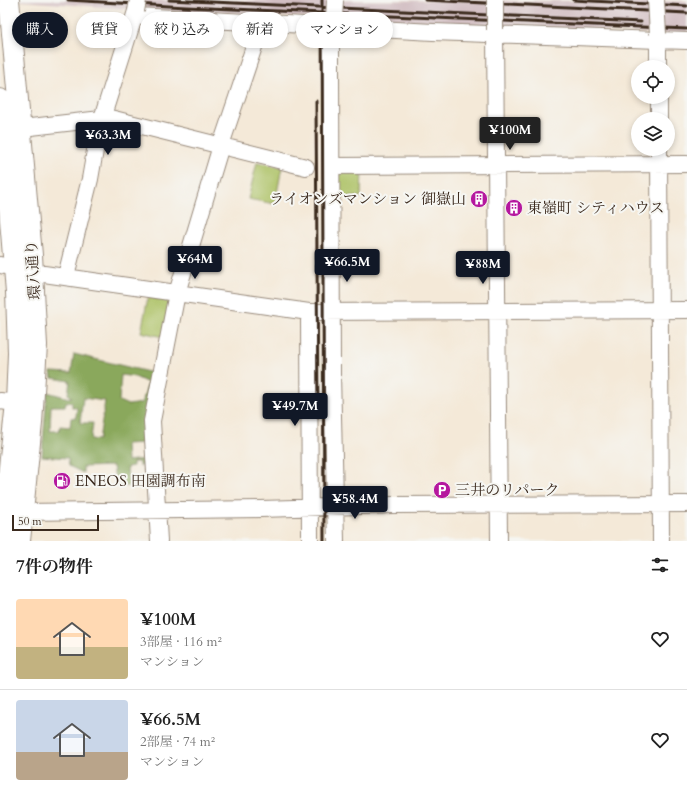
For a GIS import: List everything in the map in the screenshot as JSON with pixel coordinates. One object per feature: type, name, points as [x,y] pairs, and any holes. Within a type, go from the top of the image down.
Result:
[{"type":"main road","name":"環八通り","points":[[1,541],[8,402],[18,353],[16,268],[8,129],[9,2]]},
{"type":"main road","name":"環八通り","points":[[0,99],[8,129]]},
{"type":"main road","name":"環八通り","points":[[16,268],[36,370],[20,541]]},
{"type":"street","points":[[334,12],[335,0]]},
{"type":"street","points":[[495,0],[499,541]]},
{"type":"street","points":[[656,0],[658,60]]},
{"type":"street","points":[[66,276],[90,179],[99,128],[137,9],[232,20]]},
{"type":"street","points":[[393,26],[495,32],[658,37],[687,42]]},
{"type":"street","points":[[158,541],[158,511],[152,421],[177,293],[221,146],[254,48]]},
{"type":"street","points":[[333,48],[332,374],[336,541]]},
{"type":"street","points":[[8,129],[110,118],[306,167]]},
{"type":"street","points":[[332,166],[496,166],[660,157],[687,164]]},
{"type":"street","points":[[660,157],[661,541]]},
{"type":"street","points":[[16,268],[309,312],[687,310]]},
{"type":"street","points":[[309,312],[310,541]]},
{"type":"street","points":[[23,512],[158,511],[499,504],[606,506],[687,504]]},
{"type":"shaded area","points":[[9,0],[687,1],[687,35],[393,22],[393,12],[296,12],[296,17],[288,17],[288,12],[232,12],[232,14],[224,14],[224,12],[142,10]]},
{"type":"green space","points":[[257,162],[282,167],[275,204],[248,199]]},
{"type":"green space","points":[[335,170],[362,171],[361,197],[335,197]]},
{"type":"green space","points":[[148,297],[170,301],[163,337],[141,332]]},
{"type":"green space","points":[[74,354],[157,374],[153,486],[116,486],[113,466],[83,467],[83,473],[69,466],[68,458],[42,456],[47,392],[69,398],[72,397],[68,394],[70,381],[52,378],[51,372],[71,373]],"holes":[[[121,375],[135,377],[148,383],[142,403],[128,405],[119,401]],[[83,398],[105,401],[99,440],[91,439],[93,423],[80,423]],[[66,402],[72,402],[72,407],[77,407],[76,417],[71,418],[70,427],[60,426],[59,431],[50,431],[51,406],[65,406]],[[143,443],[145,459],[127,461],[126,444]],[[133,462],[139,462],[139,466],[145,465],[146,480],[128,481],[127,467],[133,466]]]},
{"type":"railway","points":[[68,0],[186,7],[687,29]]},
{"type":"railway","points":[[169,0],[641,22]]},
{"type":"railway","points":[[322,0],[324,541]]},
{"type":"railway","points":[[425,0],[687,13]]},
{"type":"railway","points":[[573,0],[687,6]]},
{"type":"railway","points":[[316,101],[318,417]]},
{"type":"place","name":"ライオンズマンション 御嶽山","points":[[479,199]]},
{"type":"place","name":"東嶺町 シティハウス","points":[[514,208]]},
{"type":"place","name":"ENEOS 田園調布南","points":[[62,481]]},
{"type":"place","name":"三井のリパーク","points":[[442,490]]}]
